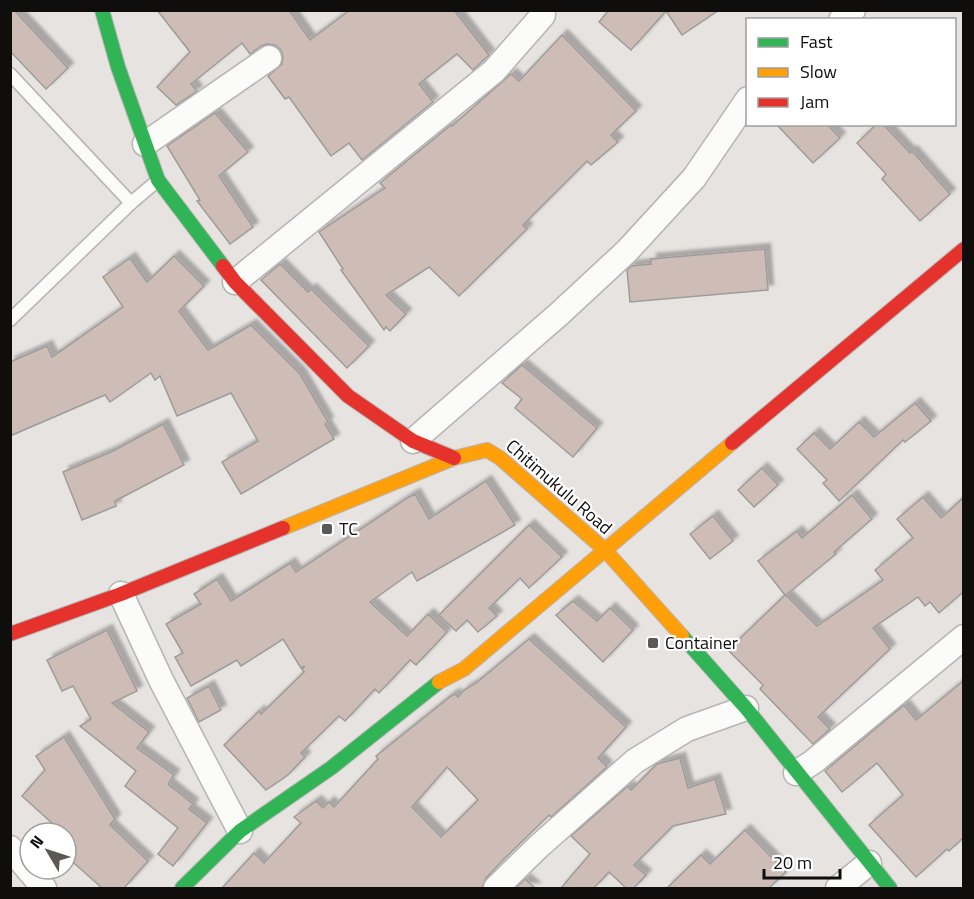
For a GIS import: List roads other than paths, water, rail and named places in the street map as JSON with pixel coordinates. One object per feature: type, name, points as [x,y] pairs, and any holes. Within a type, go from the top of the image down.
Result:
[{"type":"street","points":[[102,10],[118,67],[158,180],[235,282],[348,396],[413,441],[454,458]]},
{"type":"street","points":[[235,282],[494,71],[543,15]]},
{"type":"street","points":[[145,144],[269,58]]},
{"type":"street","points":[[413,441],[558,315],[627,251],[694,178],[746,100]]},
{"type":"street","points":[[183,888],[240,831],[331,768],[441,680],[464,669],[963,249]]},
{"type":"street","name":"Chitimukulu Road","points":[[10,634],[121,594],[454,458],[487,450],[500,458],[605,550],[746,708],[890,888]]},
{"type":"street","points":[[121,594],[161,680],[240,831]]},
{"type":"street","points":[[796,773],[813,762],[963,637]]},
{"type":"street","points":[[496,888],[538,847],[635,761],[687,729],[746,708]]},
{"type":"street","points":[[10,848],[44,888]]},
{"type":"street","points":[[838,888],[869,863]]},
{"type":"lane","points":[[10,74],[131,203]]},
{"type":"lane","points":[[10,320],[131,203],[158,180]]},
{"type":"place","name":"TC","points":[[327,529]]},
{"type":"place","name":"Container","points":[[653,643]]}]
